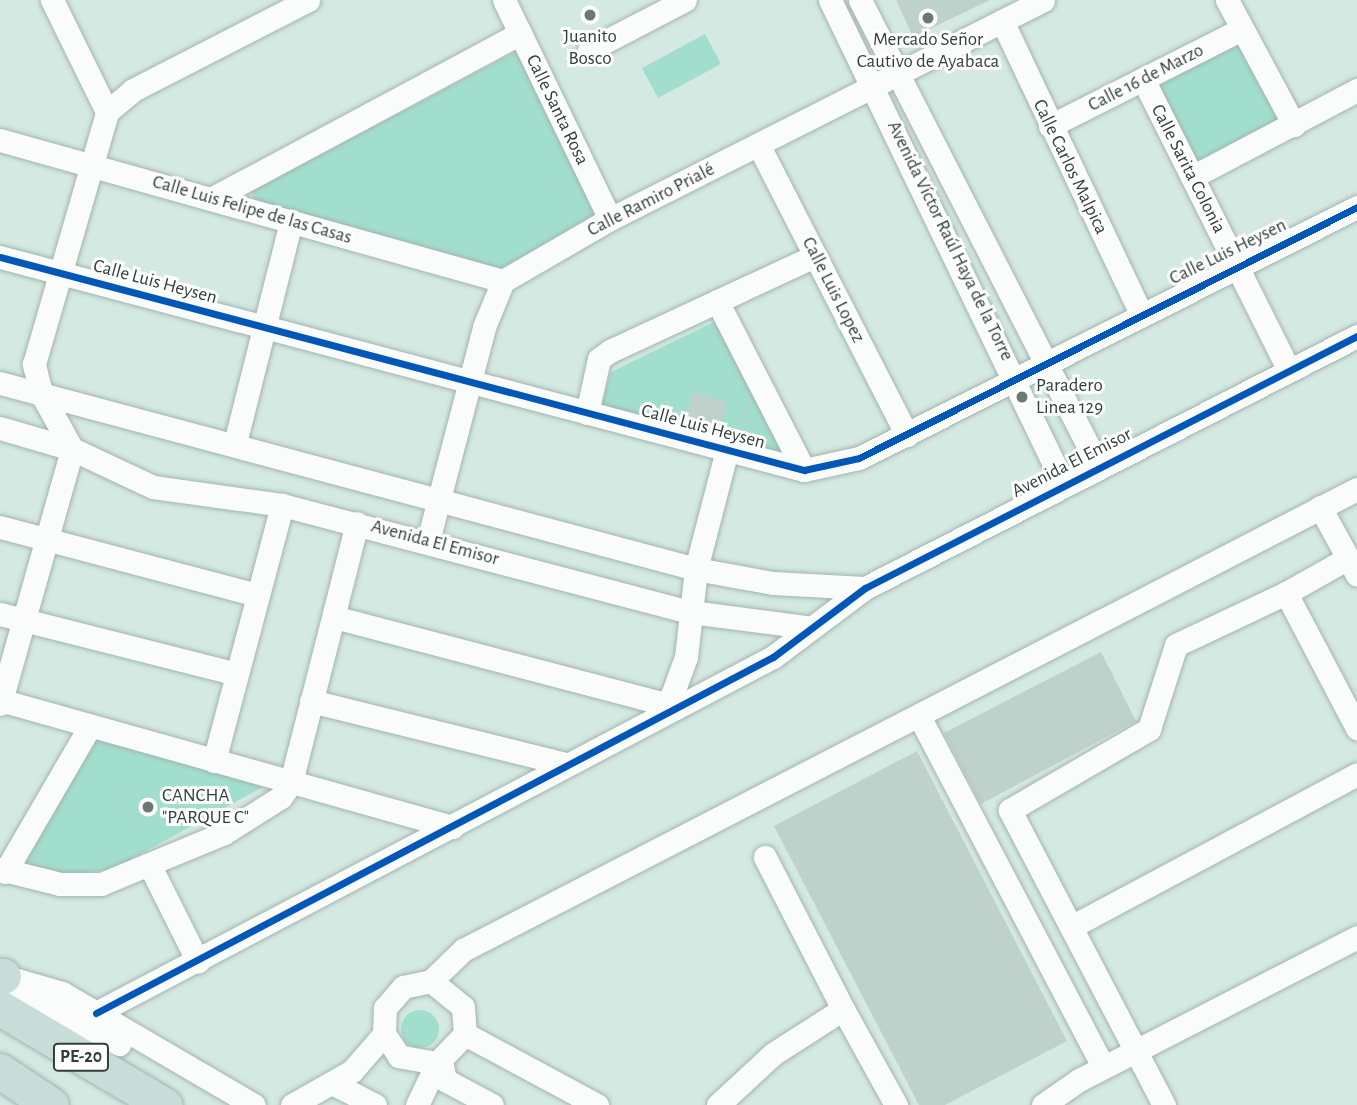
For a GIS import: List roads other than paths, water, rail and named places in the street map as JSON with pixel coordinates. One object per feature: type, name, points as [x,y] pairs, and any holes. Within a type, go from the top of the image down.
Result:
[{"type":"highway","name":"PE-20","points":[[1,987],[164,1105]]},
{"type":"highway","name":"PE-20","points":[[0,1071],[51,1105]]},
{"type":"street","points":[[306,0],[133,90],[107,112],[34,364],[41,393],[72,449],[44,540],[1,701],[452,827]]},
{"type":"street","name":"Calle Santa Rosa","points":[[504,0],[610,219]]},
{"type":"street","points":[[589,50],[685,0]]},
{"type":"street","name":"Avenida Víctor Raúl Haya de la Torre","points":[[830,0],[1015,377],[1064,485]]},
{"type":"street","name":"Avenida Víctor Raúl Haya de la Torre","points":[[860,0],[1099,467]]},
{"type":"street","name":"Calle Ramiro Prialé","points":[[503,281],[610,219],[759,146],[1043,0]]},
{"type":"street","points":[[1227,0],[1294,125]]},
{"type":"street","points":[[57,2],[107,112]]},
{"type":"street","name":"Calle Carlos Malpica","points":[[1002,21],[1140,312]]},
{"type":"street","name":"Calle 16 de Marzo","points":[[1050,126],[1242,29]]},
{"type":"street","points":[[211,199],[520,33]]},
{"type":"street","name":"Calle Sarita Colonia","points":[[1143,79],[1289,371]]},
{"type":"street","points":[[1192,177],[1357,90]]},
{"type":"street","name":"Calle Luis Felipe de las Casas","points":[[0,140],[503,281]]},
{"type":"street","name":"Calle Luis Lopez","points":[[759,146],[907,435]]},
{"type":"street","name":"Calle Luis Heysen","points":[[0,257],[587,413],[731,445],[804,470],[859,458],[1140,312],[1357,206]]},
{"type":"street","points":[[235,443],[262,326],[291,221]]},
{"type":"street","points":[[587,413],[599,359],[815,256]]},
{"type":"street","points":[[428,541],[471,382],[503,281]]},
{"type":"street","points":[[716,301],[804,470]]},
{"type":"street","name":"Avenida El Emisor","points":[[0,428],[72,449],[153,487],[282,505],[428,541],[691,612],[807,627],[865,587],[1357,335]]},
{"type":"street","name":"Avenida El Emisor","points":[[0,383],[235,443],[696,569],[773,583],[865,587]]},
{"type":"street","points":[[650,721],[666,704],[686,657],[696,569],[731,445]]},
{"type":"street","points":[[292,1105],[334,1084],[384,1034],[393,996],[431,981],[463,950],[1357,489]]},
{"type":"street","points":[[214,761],[282,505]]},
{"type":"street","points":[[1164,1105],[1010,810],[1149,730],[1176,645],[1286,593],[1353,567],[1320,507]]},
{"type":"street","points":[[90,726],[3,871],[72,886],[101,884],[150,866],[265,810],[290,782],[357,523]]},
{"type":"street","points":[[0,527],[257,595]]},
{"type":"street","points":[[1286,593],[1357,728]]},
{"type":"street","points":[[0,614],[237,674]]},
{"type":"street","points":[[334,617],[666,704]]},
{"type":"street","points":[[96,1013],[773,657],[807,627]]},
{"type":"street","points":[[311,701],[566,764]]},
{"type":"street","points":[[919,716],[1103,1067]]},
{"type":"street","points":[[1072,927],[1357,774]]},
{"type":"street","points":[[765,857],[896,1105]]},
{"type":"street","points":[[150,866],[198,961]]},
{"type":"street","points":[[1043,1105],[1103,1067],[1357,937]]},
{"type":"street","points":[[431,981],[456,995],[465,1034],[597,1105]]},
{"type":"street","points":[[1,987],[50,987],[254,1105]]},
{"type":"street","points":[[1,987],[62,1012],[225,1105]]},
{"type":"street","points":[[730,1102],[773,1054],[844,1009]]},
{"type":"street","points":[[384,1034],[398,1056],[439,1062]]},
{"type":"street","points":[[417,1105],[439,1062],[465,1034]]},
{"type":"street","points":[[439,1062],[445,1080],[492,1105]]},
{"type":"street","points":[[334,1084],[375,1105]]},
{"type":"place","name":"Juanito Bosco","points":[[590,15]]},
{"type":"place","name":"Mercado Señor Cautivo de Ayabaca","points":[[928,18]]},
{"type":"place","name":"Paradero Linea 129","points":[[1022,397]]},
{"type":"place","name":"CANCHA \"PARQUE C\"","points":[[148,807]]}]
